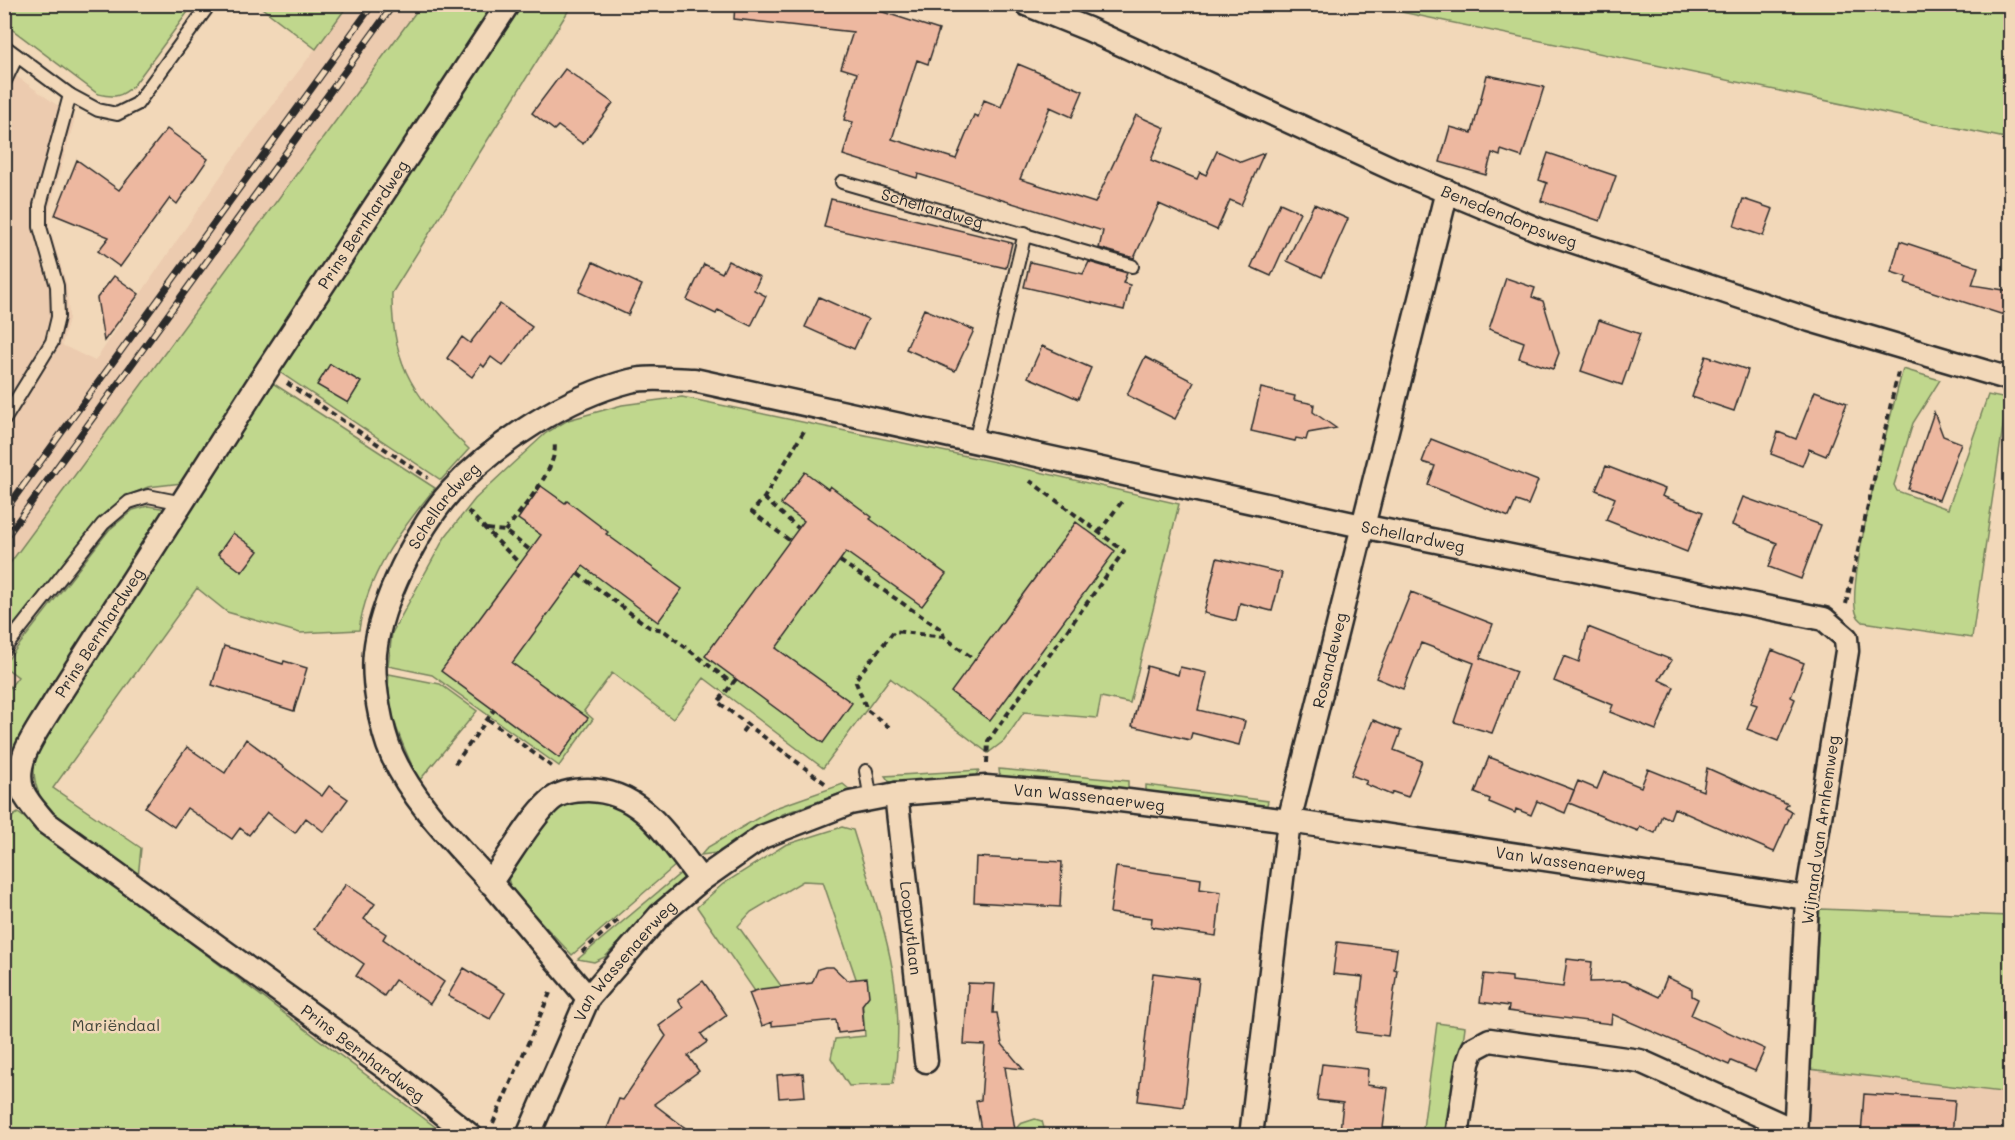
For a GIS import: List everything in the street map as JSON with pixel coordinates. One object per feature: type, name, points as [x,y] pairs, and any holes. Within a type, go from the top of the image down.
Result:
[{"type":"street","name":"Prins Bernhardweg","points":[[471,1136],[394,1074],[45,822],[24,794],[20,779],[27,748],[267,370],[508,4]]},
{"type":"street","name":"Benedendorpsweg","points":[[1026,4],[1088,29],[1395,170],[1539,230],[1634,264],[2010,379]]},
{"type":"street","name":"Rosandeweg","points":[[1251,1136],[1289,821],[1447,191]]},
{"type":"street","name":"Schellardweg","points":[[588,998],[490,883],[427,796],[392,755],[377,690],[375,653],[396,583],[431,519],[450,493],[489,456],[544,418],[567,404],[633,380],[694,380],[1362,526],[1824,619],[1843,635]]},
{"type":"street","name":"Wijnand van Arnhemweg","points":[[1457,1136],[1468,1063],[1473,1049],[1490,1040],[1640,1061],[1795,1133],[1807,898],[1847,651],[1843,635]]},
{"type":"street","name":"Van Wassenaerweg","points":[[528,1136],[588,998],[660,915],[701,880],[762,837],[850,803],[896,794],[986,787],[1072,794],[1289,821],[1807,898]]},
{"type":"street","points":[[490,883],[528,818],[565,792],[584,790],[618,794],[669,826],[701,880]]},
{"type":"street","name":"Loopuytlaan","points":[[896,794],[926,1060]]},
{"type":"lane","points":[[4,46],[70,96],[99,110],[117,114],[137,104],[206,9]]},
{"type":"lane","points":[[4,83],[17,56]]},
{"type":"lane","points":[[4,420],[52,342],[58,317],[57,286],[40,227],[40,205],[70,96]]},
{"type":"lane","name":"Schellardweg","points":[[842,182],[1025,233],[1132,266]]},
{"type":"lane","points":[[975,442],[1025,233]]},
{"type":"lane","points":[[4,649],[103,524],[129,502],[148,496],[183,503]]},
{"type":"lane","points":[[866,771],[871,800]]},
{"type":"path","points":[[1843,635],[1869,490],[1903,348]]},
{"type":"path","points":[[267,370],[450,493],[520,564]]},
{"type":"path","points":[[789,540],[752,512],[764,498],[819,407]]},
{"type":"path","points":[[505,531],[540,484],[556,448],[544,418]]},
{"type":"path","points":[[986,787],[988,741],[1124,551],[1023,476]]},
{"type":"path","points":[[1099,532],[1139,477]]},
{"type":"path","points":[[764,498],[798,528]]},
{"type":"path","points":[[486,529],[505,531],[530,550]]},
{"type":"path","points":[[840,561],[942,630],[944,637]]},
{"type":"path","points":[[578,574],[649,627],[663,630],[732,684]]},
{"type":"path","points":[[889,727],[867,710],[855,680],[894,631],[944,637],[975,660]]},
{"type":"path","points":[[736,679],[718,702],[826,784],[836,782]]},
{"type":"path","points":[[455,764],[494,711]]},
{"type":"path","points":[[488,719],[584,790]]},
{"type":"path","points":[[742,732],[748,724]]},
{"type":"path","points":[[492,1125],[551,991],[564,969]]},
{"type":"shaded area","points":[[348,5],[421,5],[5,570],[5,68],[75,118],[49,210],[49,227],[67,286],[69,318],[62,345],[95,361],[229,164]]},
{"type":"shaded area","points":[[5,667],[19,677],[5,695]]},
{"type":"shaded area","points":[[1809,1069],[2010,1093],[2010,1135],[1804,1136]]},
{"type":"green space","points":[[4,5],[193,5],[134,85],[122,94],[109,96],[98,94],[5,24]]},
{"type":"green space","points":[[258,5],[348,5],[316,49]]},
{"type":"green space","points":[[421,5],[497,5],[182,483],[148,487],[125,497],[99,519],[5,639],[5,570]]},
{"type":"green space","points":[[518,5],[572,5],[392,293],[396,342],[411,381],[435,414],[469,449],[441,480],[278,371]]},
{"type":"green space","points":[[1368,5],[2010,5],[2010,139]]},
{"type":"green space","points":[[1903,369],[1940,380],[1913,423],[1894,485],[1897,491],[1948,509],[1988,395],[2007,399],[1972,638],[1863,622],[1857,615],[1855,598],[1857,571],[1863,535],[1880,456]]},
{"type":"green space","points":[[271,382],[435,488],[409,520],[377,572],[369,590],[359,630],[300,633],[227,612],[197,588],[53,788],[141,848],[138,878],[82,841],[49,810],[38,792],[34,772],[38,750],[60,708]]},
{"type":"green space","points":[[682,397],[1000,463],[1179,504],[1130,703],[1101,697],[1097,718],[1024,712],[1004,741],[988,753],[890,678],[823,768],[704,678],[673,719],[612,673],[584,711],[593,719],[559,766],[432,675],[388,666],[392,633],[445,537],[475,499],[546,433],[568,420],[622,405]]},
{"type":"green space","points":[[148,506],[167,509],[16,746],[6,782],[10,799],[5,808],[4,695],[18,677],[5,667],[5,663],[109,530],[133,510]]},
{"type":"green space","points":[[389,674],[440,684],[477,711],[419,781],[402,743],[393,715],[388,688]]},
{"type":"green space","points":[[999,769],[1128,781],[1128,787],[1126,789],[1000,777]]},
{"type":"green space","points":[[979,770],[975,777],[891,784],[885,776]]},
{"type":"green space","points":[[843,784],[850,790],[783,814],[716,853],[701,855],[708,847],[775,808]]},
{"type":"green space","points":[[1146,785],[1268,801],[1267,805],[1260,806],[1146,791]]},
{"type":"green space","points":[[568,800],[614,800],[652,831],[676,865],[572,955],[512,891],[508,881],[510,868],[523,846],[542,824]]},
{"type":"green space","name":"Mariëndaal","points":[[18,813],[446,1135],[5,1136],[4,822]]},
{"type":"green space","points":[[842,827],[853,830],[889,954],[898,1017],[893,1084],[849,1086],[831,1058],[835,1039],[865,1036],[862,996],[823,882],[803,881],[751,912],[738,926],[789,997],[772,1016],[697,907],[723,884],[785,845]]},
{"type":"green space","points":[[682,872],[685,877],[678,889],[639,921],[605,957],[594,962],[578,959]]},
{"type":"green space","points":[[1820,909],[2010,916],[2010,1093],[1809,1069]]},
{"type":"green space","points":[[1437,1023],[1465,1027],[1450,1135],[1422,1136]]},
{"type":"green space","points":[[1035,1119],[1042,1121],[1046,1135],[1010,1136],[1020,1124]]},
{"type":"building","points":[[735,4],[858,4],[939,30],[928,64],[917,60],[892,139],[956,159],[974,115],[978,117],[984,100],[1001,107],[1018,64],[1083,91],[1072,117],[1050,107],[1020,179],[1095,203],[1136,115],[1165,128],[1151,160],[1197,179],[1200,172],[1206,175],[1217,151],[1241,162],[1264,153],[1241,205],[1230,200],[1217,230],[1159,204],[1134,258],[1099,248],[1103,231],[918,174],[917,178],[843,155],[853,122],[844,120],[857,73],[841,68],[853,32],[734,19]]},
{"type":"building","points":[[565,69],[613,103],[583,144],[558,126],[554,130],[532,113]]},
{"type":"building","points":[[1487,75],[1544,87],[1522,157],[1501,150],[1500,156],[1492,153],[1486,175],[1440,162],[1450,127],[1472,133]]},
{"type":"building","points":[[167,129],[208,159],[177,204],[170,198],[120,267],[98,251],[109,237],[55,215],[77,160],[119,190]]},
{"type":"building","points":[[1548,153],[1616,176],[1600,221],[1541,201],[1547,183],[1539,180]]},
{"type":"building","points":[[831,199],[1012,243],[1006,268],[824,227]]},
{"type":"building","points":[[1743,199],[1773,209],[1763,236],[1734,226]]},
{"type":"building","points":[[1280,203],[1300,212],[1271,276],[1251,267]]},
{"type":"building","points":[[1314,204],[1348,219],[1322,277],[1287,261]]},
{"type":"building","points":[[1900,241],[1978,267],[1972,285],[2010,291],[2010,317],[1905,283],[1907,277],[1891,272]]},
{"type":"building","points":[[728,261],[760,277],[754,290],[766,296],[751,326],[718,310],[716,314],[687,300],[704,264],[722,273]]},
{"type":"building","points":[[593,262],[642,285],[628,315],[579,292]]},
{"type":"building","points":[[1030,262],[1083,274],[1089,262],[1127,273],[1123,283],[1130,285],[1124,310],[1024,287]]},
{"type":"building","points":[[114,276],[139,294],[104,341],[97,298]]},
{"type":"building","points":[[1506,278],[1535,288],[1532,297],[1543,301],[1559,353],[1553,369],[1519,358],[1524,342],[1489,329]]},
{"type":"building","points":[[819,297],[868,319],[854,349],[805,327]]},
{"type":"building","points":[[500,304],[532,327],[503,366],[491,357],[484,367],[481,364],[472,377],[447,358],[462,337],[470,343]]},
{"type":"building","points":[[924,309],[974,330],[955,371],[906,349]]},
{"type":"building","points":[[1599,320],[1640,334],[1622,385],[1581,371]]},
{"type":"building","points":[[1042,346],[1091,368],[1078,399],[1028,377]]},
{"type":"building","points":[[1706,356],[1748,370],[1734,411],[1692,397]]},
{"type":"building","points":[[1145,357],[1194,382],[1175,419],[1127,395]]},
{"type":"building","points":[[330,364],[361,382],[348,403],[317,385]]},
{"type":"building","points":[[1261,388],[1295,396],[1294,400],[1314,404],[1313,412],[1336,428],[1308,433],[1306,440],[1296,438],[1295,441],[1251,431]]},
{"type":"building","points":[[1815,391],[1847,403],[1826,456],[1809,449],[1802,466],[1771,454],[1778,432],[1796,439]]},
{"type":"building","points":[[1934,412],[1943,436],[1961,443],[1939,500],[1908,489]]},
{"type":"building","points":[[1431,439],[1538,481],[1528,505],[1516,501],[1509,517],[1428,485],[1435,466],[1422,462]]},
{"type":"building","points":[[1606,466],[1665,489],[1662,496],[1703,512],[1687,552],[1606,520],[1615,498],[1596,490]]},
{"type":"building","points":[[805,472],[828,489],[830,486],[872,517],[870,519],[946,574],[922,606],[846,552],[776,648],[852,703],[823,743],[705,656],[804,521],[781,504]]},
{"type":"building","points":[[541,486],[565,503],[567,501],[608,532],[606,534],[682,589],[658,622],[583,566],[512,663],[588,718],[559,758],[441,671],[541,535],[518,519]]},
{"type":"building","points":[[1743,497],[1821,525],[1801,579],[1769,567],[1777,543],[1732,525]]},
{"type":"building","points":[[1076,522],[1115,551],[990,721],[951,692]]},
{"type":"building","points":[[233,533],[258,551],[242,572],[218,554]]},
{"type":"building","points":[[1217,558],[1282,573],[1272,611],[1240,603],[1236,621],[1204,613]]},
{"type":"building","points":[[1411,592],[1493,624],[1480,658],[1516,672],[1492,733],[1454,722],[1474,663],[1421,643],[1403,689],[1376,678]]},
{"type":"building","points":[[1588,627],[1672,660],[1659,680],[1674,687],[1656,730],[1610,712],[1613,705],[1554,681],[1564,656],[1579,662]]},
{"type":"building","points":[[224,646],[283,664],[284,661],[307,668],[294,711],[212,685]]},
{"type":"building","points":[[1772,650],[1804,663],[1791,697],[1795,699],[1778,741],[1747,729],[1757,705],[1751,703]]},
{"type":"building","points":[[1147,666],[1178,675],[1180,667],[1207,673],[1198,710],[1245,721],[1239,745],[1192,733],[1190,740],[1132,726]]},
{"type":"building","points":[[1373,720],[1401,731],[1394,750],[1422,761],[1408,797],[1393,792],[1391,795],[1351,775]]},
{"type":"building","points":[[246,739],[322,796],[329,786],[348,799],[324,832],[306,818],[295,833],[267,812],[249,835],[240,828],[232,839],[187,808],[174,827],[145,807],[187,747],[225,773]]},
{"type":"building","points":[[1489,757],[1574,790],[1565,813],[1537,801],[1531,815],[1516,809],[1515,813],[1475,793]]},
{"type":"building","points":[[1707,768],[1788,804],[1785,808],[1792,812],[1774,852],[1674,808],[1670,819],[1662,815],[1655,833],[1640,827],[1638,831],[1569,803],[1578,781],[1597,789],[1604,772],[1641,787],[1648,769],[1703,791]]},
{"type":"building","points":[[976,857],[1062,862],[1060,907],[974,902]]},
{"type":"building","points":[[1116,867],[1201,879],[1200,889],[1221,892],[1216,936],[1151,927],[1152,918],[1110,913]]},
{"type":"building","points":[[346,884],[375,904],[364,919],[386,934],[383,939],[444,982],[430,1004],[395,980],[384,996],[356,976],[364,964],[314,929]]},
{"type":"building","points":[[1337,942],[1397,949],[1394,969],[1397,970],[1388,1036],[1356,1032],[1363,977],[1333,974]]},
{"type":"building","points":[[1567,959],[1592,962],[1590,982],[1625,981],[1659,997],[1667,977],[1692,989],[1692,996],[1698,999],[1691,1015],[1765,1049],[1755,1071],[1731,1061],[1729,1065],[1612,1014],[1611,1024],[1508,1011],[1509,1006],[1480,1002],[1484,974],[1512,977],[1512,981],[1563,987]]},
{"type":"building","points":[[833,967],[847,980],[867,978],[869,996],[862,1005],[864,1030],[838,1033],[836,1020],[772,1026],[772,1022],[762,1026],[749,993],[761,989],[812,983],[818,969]]},
{"type":"building","points":[[464,968],[505,993],[490,1019],[448,996]]},
{"type":"building","points":[[1153,973],[1199,979],[1184,1107],[1138,1101]]},
{"type":"building","points":[[703,981],[727,1015],[701,1034],[707,1042],[688,1056],[699,1071],[654,1104],[696,1136],[604,1136],[619,1099],[623,1100],[666,1036],[659,1026],[683,1008],[678,1000]]},
{"type":"building","points":[[968,983],[995,984],[993,1013],[997,1013],[1002,1044],[1023,1069],[1005,1067],[1016,1136],[982,1136],[976,1101],[981,1100],[985,1045],[964,1044]]},
{"type":"building","points":[[1322,1064],[1368,1069],[1367,1085],[1388,1088],[1382,1136],[1340,1131],[1343,1103],[1317,1100]]},
{"type":"building","points":[[803,1073],[805,1096],[779,1098],[777,1075]]},
{"type":"building","points":[[1864,1094],[1955,1100],[1952,1136],[1861,1136]]},
{"type":"railway","points":[[4,512],[373,4]]},
{"type":"railway","points":[[4,540],[394,4]]}]
